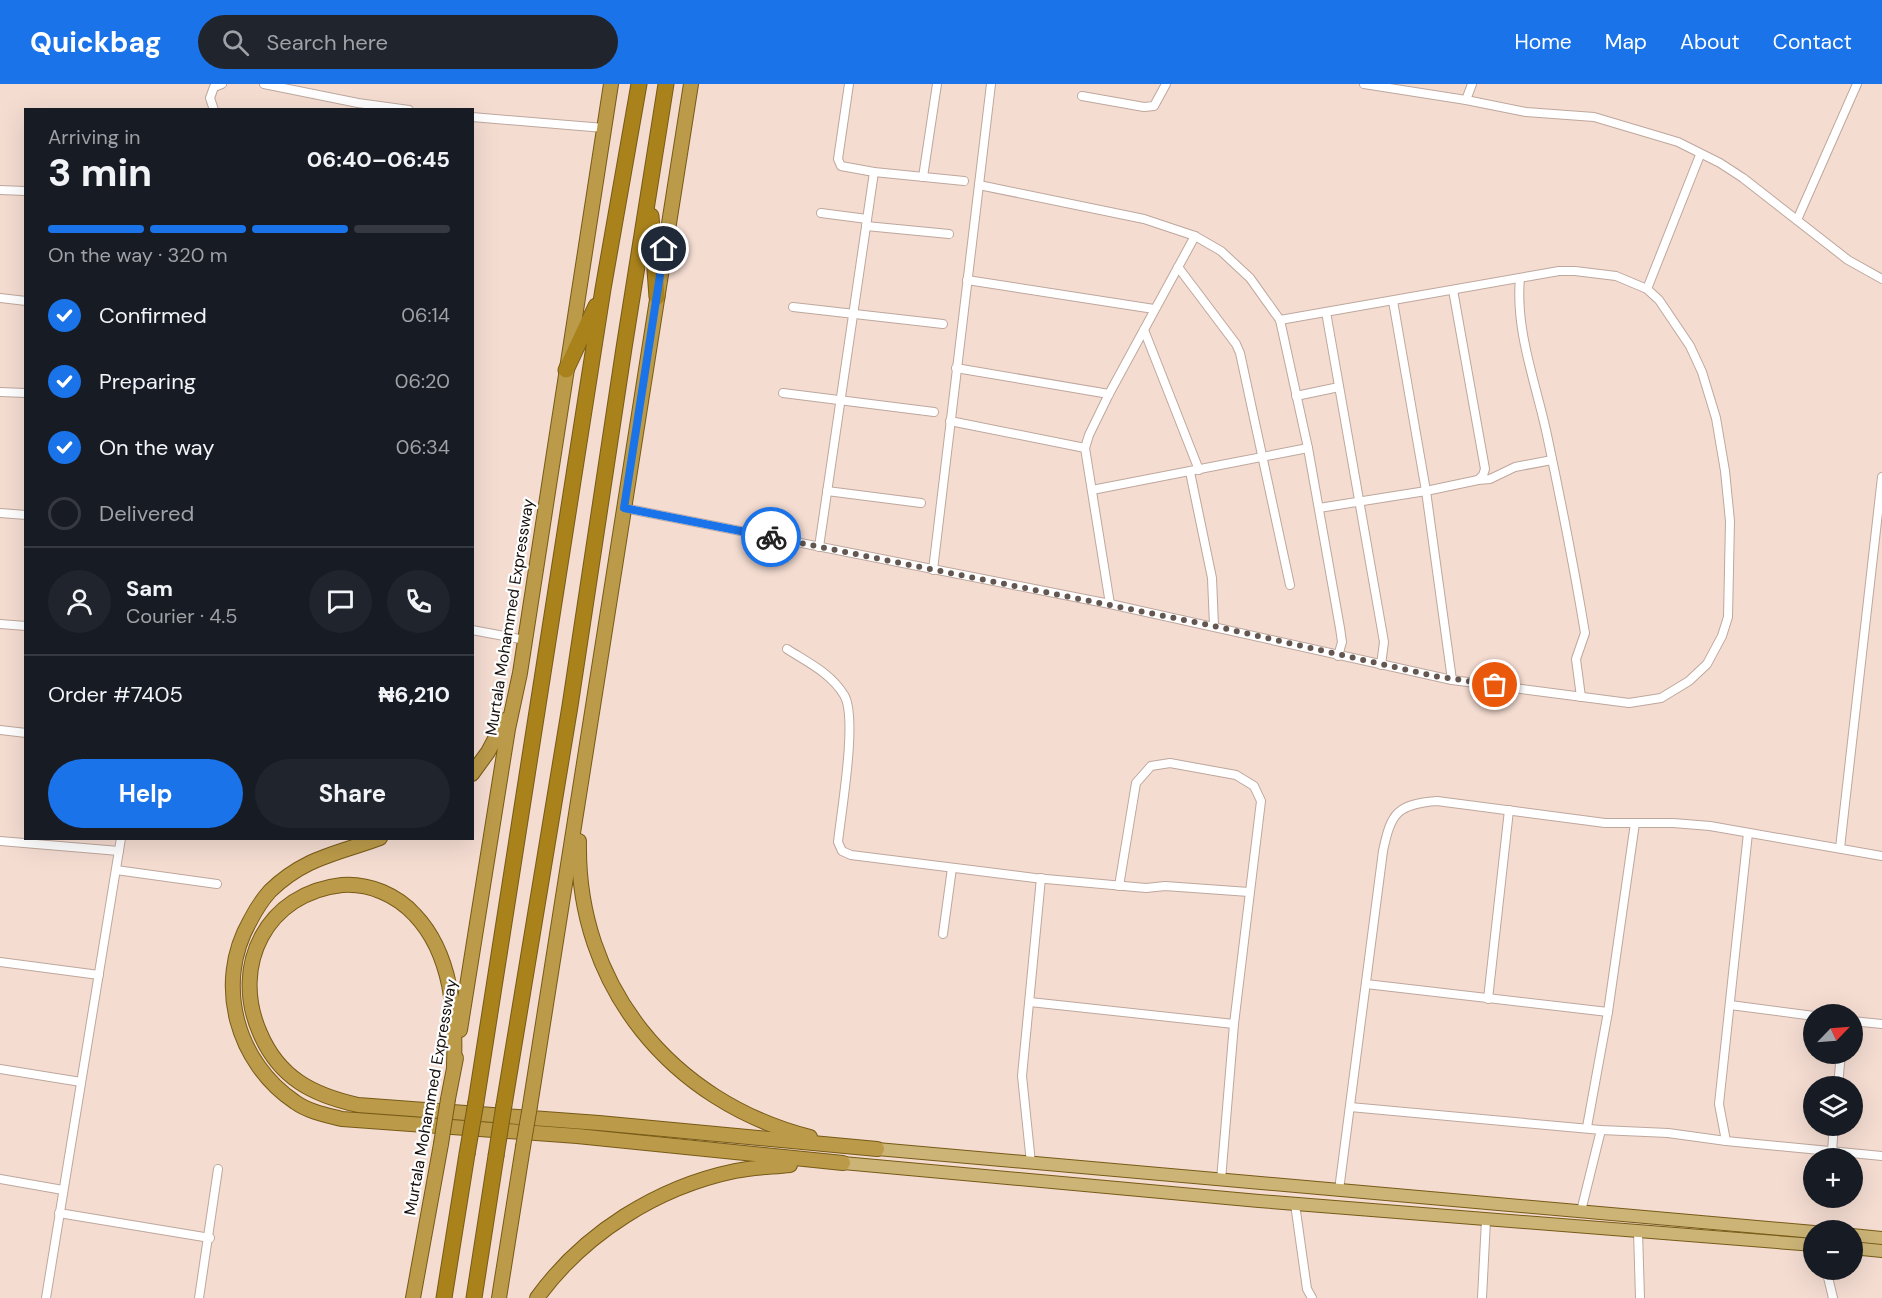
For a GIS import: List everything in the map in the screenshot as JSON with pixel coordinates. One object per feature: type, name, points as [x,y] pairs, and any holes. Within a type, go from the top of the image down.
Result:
[{"type":"highway","name":"Murtala Mohammed Expressway","points":[[413,1298],[441,1144],[508,729],[520,673],[611,84]]},
{"type":"highway","points":[[632,84],[635,112]]},
{"type":"highway","points":[[444,1298],[540,703],[603,289],[639,84]]},
{"type":"highway","points":[[474,1298],[568,718],[666,84]]},
{"type":"highway","points":[[499,1298],[580,799],[691,84]]},
{"type":"highway","points":[[649,192],[657,297]]},
{"type":"highway","points":[[566,370],[603,289]]},
{"type":"highway","points":[[474,771],[500,732],[510,709],[520,673]]},
{"type":"highway","points":[[580,799],[580,878],[593,939],[603,967],[632,1019],[686,1077],[739,1110],[799,1135],[877,1149]]},
{"type":"highway","points":[[374,840],[315,859],[290,874],[268,894],[237,947],[232,987],[239,1030],[260,1070],[279,1090],[297,1104],[318,1113],[351,1120],[577,1136],[843,1163]]},
{"type":"highway","points":[[454,1065],[453,1011],[442,960],[425,927],[402,903],[389,895],[363,886],[329,887],[297,899],[272,920],[262,934],[252,964],[250,980],[253,1012],[264,1043],[273,1058],[298,1082],[323,1096],[358,1105],[599,1123],[877,1149]]},
{"type":"highway","points":[[537,1298],[564,1267],[617,1221],[646,1203],[678,1188],[738,1170],[843,1163]]},
{"type":"main road","points":[[877,1149],[1803,1231]]},
{"type":"main road","points":[[843,1163],[1295,1204],[1803,1244]]},
{"type":"main road","points":[[1863,1236],[1882,1238]]},
{"type":"main road","points":[[1863,1249],[1882,1251]]},
{"type":"street","points":[[213,108],[210,98],[214,87],[222,84]]},
{"type":"street","points":[[264,84],[357,106],[383,108]]},
{"type":"street","points":[[849,84],[838,163],[844,168],[964,181]]},
{"type":"street","points":[[923,177],[937,84]]},
{"type":"street","points":[[933,570],[991,84]]},
{"type":"street","points":[[1082,96],[1144,107],[1154,106],[1166,84]]},
{"type":"street","points":[[1364,84],[1526,112],[1594,117],[1678,142],[1720,163],[1743,178],[1848,260],[1882,279]]},
{"type":"street","points":[[1467,100],[1472,84]]},
{"type":"street","points":[[1797,220],[1857,84]]},
{"type":"street","points":[[474,117],[604,128]]},
{"type":"street","points":[[1647,289],[1700,155]]},
{"type":"street","points":[[819,547],[874,172]]},
{"type":"street","points":[[979,185],[1144,219],[1195,236],[1209,242],[1237,264],[1250,278],[1280,320],[1308,448],[1340,628],[1342,642],[1338,656]]},
{"type":"street","points":[[0,190],[24,191]]},
{"type":"street","points":[[821,213],[949,234]]},
{"type":"street","points":[[1110,604],[1085,448],[1109,394],[1195,236]]},
{"type":"street","points":[[1178,267],[1236,344],[1240,353],[1290,585]]},
{"type":"street","points":[[624,508],[1110,604],[1452,680],[1637,703],[1661,698],[1676,690],[1707,664],[1722,636],[1728,617],[1730,521],[1725,471],[1716,418],[1702,372],[1690,346],[1659,300],[1647,289],[1616,276],[1559,271],[1280,320]]},
{"type":"street","points":[[1520,278],[1518,297],[1520,320],[1552,460],[1585,633],[1576,659],[1581,697]]},
{"type":"street","points":[[967,280],[1154,309]]},
{"type":"street","points":[[1453,290],[1485,469],[1478,480]]},
{"type":"street","points":[[0,298],[24,301]]},
{"type":"street","points":[[1393,301],[1426,491],[1452,680]]},
{"type":"street","points":[[793,307],[943,324]]},
{"type":"street","points":[[1326,312],[1384,642],[1381,665]]},
{"type":"street","points":[[1144,330],[1195,471],[1212,578],[1214,626]]},
{"type":"street","points":[[956,368],[1109,394]]},
{"type":"street","points":[[1296,396],[1339,387]]},
{"type":"street","points":[[0,392],[24,393]]},
{"type":"street","points":[[783,393],[934,411]]},
{"type":"street","points":[[950,421],[1085,448]]},
{"type":"street","points":[[1092,490],[1308,448]]},
{"type":"street","points":[[1319,507],[1490,479],[1515,467],[1552,460]]},
{"type":"street","points":[[1840,848],[1882,477]]},
{"type":"street","points":[[827,491],[921,503]]},
{"type":"street","points":[[0,513],[24,515]]},
{"type":"street","points":[[0,624],[24,626]]},
{"type":"street","points":[[474,630],[525,640]]},
{"type":"street","points":[[787,649],[826,674],[845,696],[849,705],[848,748],[837,842],[842,851],[851,855],[952,868],[1119,886],[1146,888],[1165,886],[1249,892]]},
{"type":"street","points":[[0,730],[24,733]]},
{"type":"street","points":[[1119,886],[1136,783],[1151,766],[1170,763],[1236,776],[1254,786],[1261,801],[1234,1024],[1221,1180]]},
{"type":"street","points":[[1339,1190],[1383,850],[1388,827],[1395,815],[1405,808],[1422,802],[1437,801],[1605,823],[1682,824],[1882,856]]},
{"type":"street","points":[[1488,999],[1509,810]]},
{"type":"street","points":[[1587,1127],[1608,1012],[1635,823]]},
{"type":"street","points":[[1726,1142],[1719,1104],[1748,833]]},
{"type":"street","points":[[46,1298],[121,840]]},
{"type":"street","points":[[0,841],[119,851]]},
{"type":"street","points":[[943,934],[952,868]]},
{"type":"street","points":[[116,870],[217,884]]},
{"type":"street","points":[[1031,1163],[1022,1076],[1041,878]]},
{"type":"street","points":[[0,962],[99,975]]},
{"type":"street","points":[[1366,984],[1608,1012]]},
{"type":"street","points":[[1030,1002],[1234,1024]]},
{"type":"street","points":[[1730,1005],[1803,1015]]},
{"type":"street","points":[[1863,1022],[1882,1024]]},
{"type":"street","points":[[0,1069],[81,1082]]},
{"type":"street","points":[[1350,1107],[1601,1130],[1668,1132],[1726,1142],[1803,1149]]},
{"type":"street","points":[[1581,1211],[1601,1130]]},
{"type":"street","points":[[1863,1154],[1882,1156]]},
{"type":"street","points":[[199,1298],[210,1238],[218,1169]]},
{"type":"street","points":[[0,1179],[63,1190]]},
{"type":"street","points":[[1295,1204],[1307,1289],[1312,1298]]},
{"type":"street","points":[[59,1213],[210,1238]]},
{"type":"street","points":[[1482,1298],[1486,1220]]},
{"type":"street","points":[[1638,1231],[1640,1298]]},
{"type":"street","points":[[1829,1280],[1833,1298]]},
{"type":"way so far","points":[[771,537],[1110,604],[1452,680],[1495,685]]},
{"type":"route","points":[[664,249],[624,508],[771,537]]}]
